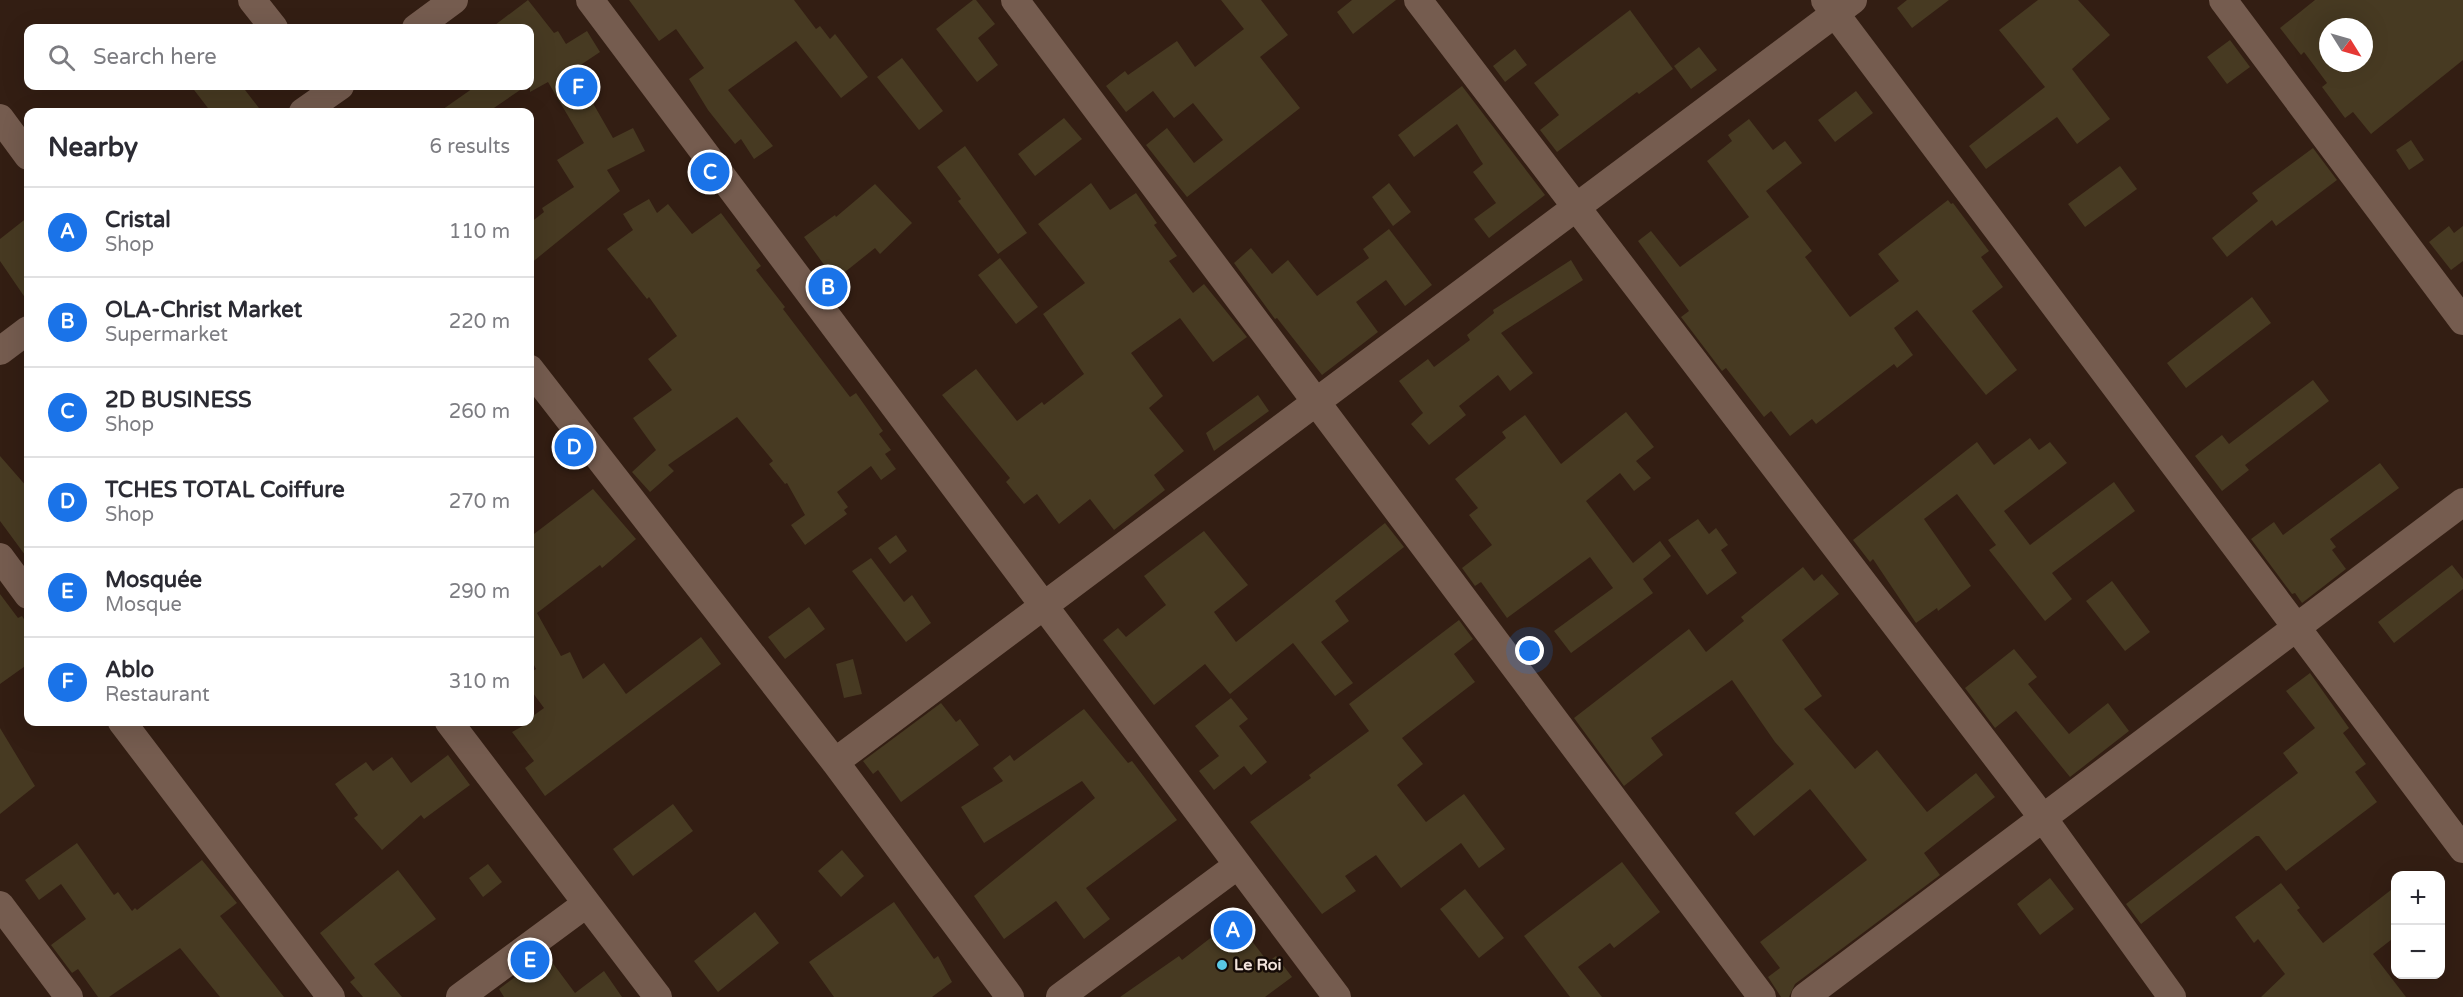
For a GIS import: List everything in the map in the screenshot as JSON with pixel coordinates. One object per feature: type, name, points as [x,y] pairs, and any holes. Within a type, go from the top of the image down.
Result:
[{"type":"street","points":[[252,0],[271,24]]},
{"type":"street","points":[[421,24],[454,0]]},
{"type":"street","points":[[590,0],[1337,997]]},
{"type":"street","points":[[1015,0],[1762,997]]},
{"type":"street","points":[[1418,0],[2043,818],[2172,997]]},
{"type":"street","points":[[2223,0],[2463,321]]},
{"type":"street","points":[[836,762],[1575,208],[1837,4],[2296,627],[2463,849]]},
{"type":"street","points":[[0,118],[24,151]]},
{"type":"street","points":[[0,351],[24,333]]},
{"type":"street","points":[[534,374],[836,762],[1010,997]]},
{"type":"street","points":[[1805,997],[2463,502]]},
{"type":"street","points":[[0,557],[24,590]]},
{"type":"street","points":[[125,726],[331,997]]},
{"type":"street","points":[[452,726],[658,997]]},
{"type":"street","points":[[1060,997],[1238,866]]},
{"type":"street","points":[[460,997],[586,904]]},
{"type":"street","points":[[0,905],[69,997]]},
{"type":"building","points":[[528,0],[554,33],[558,31],[566,44],[587,31],[600,52],[579,66],[580,69],[575,72],[613,138],[633,128],[645,151],[607,170],[620,191],[534,261],[534,220],[544,212],[542,208],[574,187],[557,160],[584,143],[548,82],[534,90],[534,24],[496,24]]},
{"type":"building","points":[[629,0],[794,0],[816,29],[820,26],[830,39],[835,34],[868,77],[841,98],[796,41],[728,90],[773,146],[754,159],[741,139],[735,144],[708,110],[689,79],[704,68],[676,29],[659,41]]},
{"type":"building","points":[[976,0],[995,24],[978,38],[998,65],[977,82],[936,29]]},
{"type":"building","points":[[1221,0],[1261,0],[1288,35],[1260,57],[1300,108],[1187,197],[1146,145],[1167,128],[1194,163],[1223,140],[1193,103],[1174,118],[1153,91],[1126,112],[1106,86],[1125,71],[1128,75],[1177,41],[1195,67],[1244,29]]},
{"type":"building","points":[[1352,0],[1396,0],[1353,34],[1337,12]]},
{"type":"building","points":[[1907,0],[1949,0],[1912,28],[1897,8]]},
{"type":"building","points":[[2038,0],[2078,0],[2110,35],[2072,69],[2110,119],[2077,144],[2057,117],[1986,169],[1969,146],[2045,87],[1999,30]]},
{"type":"building","points":[[2315,0],[2463,0],[2463,60],[2371,134],[2353,112],[2345,118],[2322,87],[2327,83],[2304,52],[2301,55],[2280,28]]},
{"type":"building","points":[[1630,10],[1673,69],[1639,94],[1637,92],[1557,152],[1540,130],[1559,115],[1534,83]]},
{"type":"building","points":[[2230,40],[2250,67],[2227,84],[2207,57]]},
{"type":"building","points":[[1699,47],[1717,70],[1691,89],[1674,66]]},
{"type":"building","points":[[1515,49],[1527,65],[1505,82],[1493,66]]},
{"type":"building","points":[[902,58],[943,111],[919,130],[877,77]]},
{"type":"building","points":[[1462,86],[1545,195],[1489,238],[1474,219],[1496,203],[1473,172],[1483,164],[1457,124],[1414,157],[1398,135]]},
{"type":"building","points":[[194,90],[245,90],[259,108],[208,108]]},
{"type":"building","points":[[470,90],[520,90],[494,108],[445,108]]},
{"type":"building","points":[[1856,91],[1873,113],[1835,142],[1818,120]]},
{"type":"building","points":[[1064,118],[1082,139],[1035,176],[1018,154]]},
{"type":"building","points":[[1749,119],[1773,150],[1785,141],[1802,163],[1766,191],[1812,251],[1805,257],[1850,317],[1899,281],[1878,254],[1948,200],[1951,204],[1953,203],[1989,251],[1981,257],[2003,287],[1972,311],[2017,370],[1986,395],[1917,310],[1894,328],[1913,355],[1897,368],[1894,364],[1816,424],[1812,419],[1790,436],[1771,411],[1764,417],[1726,368],[1722,371],[1681,317],[1689,311],[1638,241],[1651,231],[1680,267],[1749,217],[1707,161],[1732,141],[1728,135]]},
{"type":"building","points":[[2411,140],[2424,160],[2409,170],[2396,150]]},
{"type":"building","points":[[965,146],[1027,233],[998,254],[958,201],[961,199],[937,167]]},
{"type":"building","points":[[2313,148],[2337,180],[2276,226],[2272,220],[2227,257],[2212,238],[2258,201],[2252,193]]},
{"type":"building","points":[[2120,166],[2137,189],[2085,227],[2068,204]]},
{"type":"building","points":[[1091,183],[1110,210],[1136,193],[1157,223],[1154,225],[1177,256],[1169,261],[1193,293],[1204,284],[1247,337],[1213,362],[1180,318],[1131,353],[1163,396],[1149,408],[1184,451],[1154,475],[1165,490],[1114,530],[1090,499],[1059,524],[1037,494],[1024,504],[1006,482],[1010,478],[942,395],[976,369],[1017,421],[1042,402],[1044,405],[1084,374],[1043,314],[1085,283],[1038,224]]},
{"type":"building","points":[[1389,183],[1411,212],[1393,226],[1372,197]]},
{"type":"building","points":[[875,184],[912,223],[880,254],[875,248],[835,280],[804,237],[835,215],[836,217]]},
{"type":"building","points":[[649,199],[657,213],[668,204],[692,234],[721,213],[761,266],[756,270],[785,307],[783,309],[850,397],[856,393],[883,431],[879,434],[891,450],[885,454],[896,469],[881,480],[871,466],[837,492],[848,507],[844,510],[847,514],[805,545],[791,525],[805,515],[787,483],[785,484],[769,464],[773,461],[737,417],[668,465],[674,471],[650,492],[632,472],[656,450],[633,418],[672,390],[648,359],[677,336],[649,297],[647,299],[607,249],[633,230],[623,214]]},
{"type":"building","points":[[24,220],[24,296],[0,261],[0,239]]},
{"type":"building","points":[[2449,226],[2454,233],[2463,226],[2463,261],[2451,270],[2429,242]]},
{"type":"building","points":[[1389,229],[1432,285],[1405,306],[1386,280],[1356,302],[1378,332],[1322,375],[1277,318],[1275,319],[1234,263],[1251,248],[1272,274],[1288,260],[1317,296],[1369,258],[1363,249]]},
{"type":"building","points":[[1000,258],[1038,307],[1016,324],[978,275]]},
{"type":"building","points":[[1571,260],[1583,280],[1501,333],[1533,373],[1510,391],[1498,375],[1459,406],[1466,415],[1429,445],[1411,424],[1423,413],[1399,381],[1428,359],[1434,367],[1470,340],[1467,335],[1494,313],[1493,310]]},
{"type":"building","points":[[2252,297],[2271,323],[2186,388],[2167,363]]},
{"type":"building","points":[[2313,380],[2329,401],[2245,465],[2249,470],[2222,491],[2195,456],[2222,435],[2229,444]]},
{"type":"building","points":[[1258,395],[1269,411],[1214,451],[1206,433]]},
{"type":"building","points":[[1626,412],[1654,447],[1636,461],[1651,478],[1634,491],[1620,473],[1586,501],[1633,563],[1660,541],[1671,556],[1643,579],[1653,593],[1571,653],[1554,631],[1613,588],[1590,557],[1507,618],[1481,582],[1475,586],[1462,568],[1492,545],[1469,515],[1478,508],[1455,479],[1506,438],[1502,432],[1525,415],[1561,464]]},
{"type":"building","points":[[2030,438],[2039,450],[2050,442],[2067,463],[2004,511],[2030,545],[2114,482],[2135,511],[2052,573],[2072,599],[2045,621],[1989,550],[1996,545],[1957,494],[1924,519],[1971,586],[1938,611],[1937,608],[1916,623],[1873,559],[1870,562],[1853,540],[1977,442],[1994,465]]},
{"type":"building","points":[[0,456],[24,483],[24,554],[0,521]]},
{"type":"building","points":[[2380,463],[2399,488],[2330,539],[2336,547],[2332,550],[2346,569],[2302,603],[2295,593],[2292,594],[2251,539],[2274,522],[2283,535]]},
{"type":"building","points":[[593,489],[636,539],[602,568],[600,565],[537,613],[561,656],[570,652],[583,679],[604,663],[626,694],[701,637],[721,664],[545,796],[525,768],[534,761],[512,732],[523,726],[534,726],[534,715],[544,708],[534,694],[534,670],[536,669],[534,665],[534,534]]},
{"type":"building","points":[[1698,519],[1709,534],[1716,528],[1728,545],[1721,550],[1737,573],[1707,595],[1668,540]]},
{"type":"building","points":[[1385,523],[1404,547],[1335,601],[1349,621],[1321,642],[1353,683],[1335,696],[1293,643],[1230,694],[1205,664],[1154,705],[1103,640],[1118,628],[1126,637],[1166,605],[1144,576],[1204,531],[1248,585],[1214,612],[1236,642]]},
{"type":"building","points":[[896,535],[907,551],[890,564],[878,548]]},
{"type":"building","points":[[871,558],[904,602],[912,595],[931,623],[906,642],[852,571]]},
{"type":"building","points":[[2452,565],[2463,579],[2463,589],[2394,643],[2378,622]]},
{"type":"building","points":[[1803,567],[1814,581],[1822,574],[1839,594],[1782,640],[1822,696],[1804,709],[1855,769],[1877,750],[1927,812],[1976,773],[1995,797],[1924,853],[1940,875],[1795,984],[1789,997],[1781,997],[1768,977],[1780,968],[1760,942],[1867,860],[1810,789],[1754,836],[1735,813],[1794,764],[1775,742],[1732,680],[1651,738],[1663,755],[1624,786],[1574,718],[1689,629],[1706,652],[1744,621],[1741,617]]},
{"type":"building","points":[[2112,581],[2150,632],[2125,651],[2086,601]]},
{"type":"building","points":[[0,594],[18,618],[22,616],[24,619],[24,667],[0,684]]},
{"type":"building","points":[[809,607],[825,629],[785,659],[768,637]]},
{"type":"building","points":[[1459,620],[1473,639],[1454,654],[1475,682],[1402,738],[1423,764],[1397,785],[1426,822],[1464,794],[1505,849],[1479,868],[1461,843],[1401,888],[1376,855],[1345,876],[1356,891],[1322,914],[1250,822],[1311,778],[1309,775],[1369,731],[1349,704]]},
{"type":"building","points":[[2014,649],[2037,677],[2028,684],[2069,734],[2108,703],[2129,731],[2070,777],[2016,711],[1995,728],[1965,688]]},
{"type":"building","points":[[853,659],[862,694],[844,698],[836,664]]},
{"type":"building","points":[[2310,673],[2349,728],[2343,733],[2366,764],[2355,772],[2377,802],[2286,871],[2259,836],[2256,836],[2141,924],[2126,904],[2298,773],[2283,753],[2315,728],[2286,691]]},
{"type":"building","points":[[1231,698],[1248,719],[1239,726],[1267,762],[1251,775],[1244,766],[1214,790],[1199,771],[1219,756],[1195,726]]},
{"type":"building","points":[[941,703],[956,722],[960,719],[979,745],[901,802],[878,770],[873,774],[863,761]]},
{"type":"building","points":[[1084,709],[1128,763],[1132,761],[1177,820],[1086,888],[1110,919],[1084,939],[1056,901],[1004,939],[974,896],[1095,798],[1082,781],[984,843],[961,807],[1003,781],[993,768],[1010,755],[1014,761]]},
{"type":"building","points":[[0,728],[35,786],[0,814]]},
{"type":"building","points":[[448,755],[470,785],[424,819],[421,815],[382,850],[354,818],[358,815],[335,784],[366,762],[373,771],[392,757],[411,783]]},
{"type":"building","points":[[673,804],[693,831],[633,876],[613,849]]},
{"type":"building","points":[[77,843],[114,895],[118,892],[132,911],[135,908],[137,910],[202,860],[237,903],[220,916],[284,997],[220,997],[180,948],[109,997],[98,997],[78,969],[72,973],[51,945],[86,919],[61,884],[39,900],[25,880]]},
{"type":"building","points":[[842,850],[864,876],[841,897],[818,871]]},
{"type":"building","points":[[1622,862],[1660,912],[1614,948],[1610,943],[1578,967],[1602,997],[1570,997],[1524,936]]},
{"type":"building","points":[[488,864],[502,882],[483,897],[469,878]]},
{"type":"building","points":[[398,870],[436,919],[374,964],[402,997],[363,997],[350,982],[355,978],[320,933]]},
{"type":"building","points":[[2050,878],[2074,909],[2040,935],[2017,904]]},
{"type":"building","points":[[2281,883],[2300,908],[2297,910],[2323,943],[2391,890],[2391,940],[2373,954],[2406,997],[2261,997],[2285,974],[2258,939],[2254,943],[2235,917]]},
{"type":"building","points":[[1465,889],[1504,938],[1479,958],[1440,909]]},
{"type":"building","points":[[894,902],[934,959],[938,956],[952,982],[932,997],[834,997],[809,962]]},
{"type":"building","points":[[755,912],[779,943],[718,992],[694,961]]},
{"type":"building","points":[[1235,919],[1268,962],[1276,956],[1292,977],[1265,997],[1120,997],[1179,956],[1182,960]]},
{"type":"building","points":[[546,954],[575,993],[604,971],[622,997],[504,997],[499,989]]},
{"type":"place","name":"Ablo","points":[[578,87]]},
{"type":"place","name":"2D BUSINESS","points":[[710,172]]},
{"type":"place","name":"OLA-Christ Market","points":[[828,287]]},
{"type":"place","name":"TCHES TOTAL Coiffure","points":[[574,447]]},
{"type":"place","name":"Cristal","points":[[1233,930]]},
{"type":"place","name":"Mosquée","points":[[530,960]]},
{"type":"place","name":"Le Roi","points":[[1222,965]]}]
